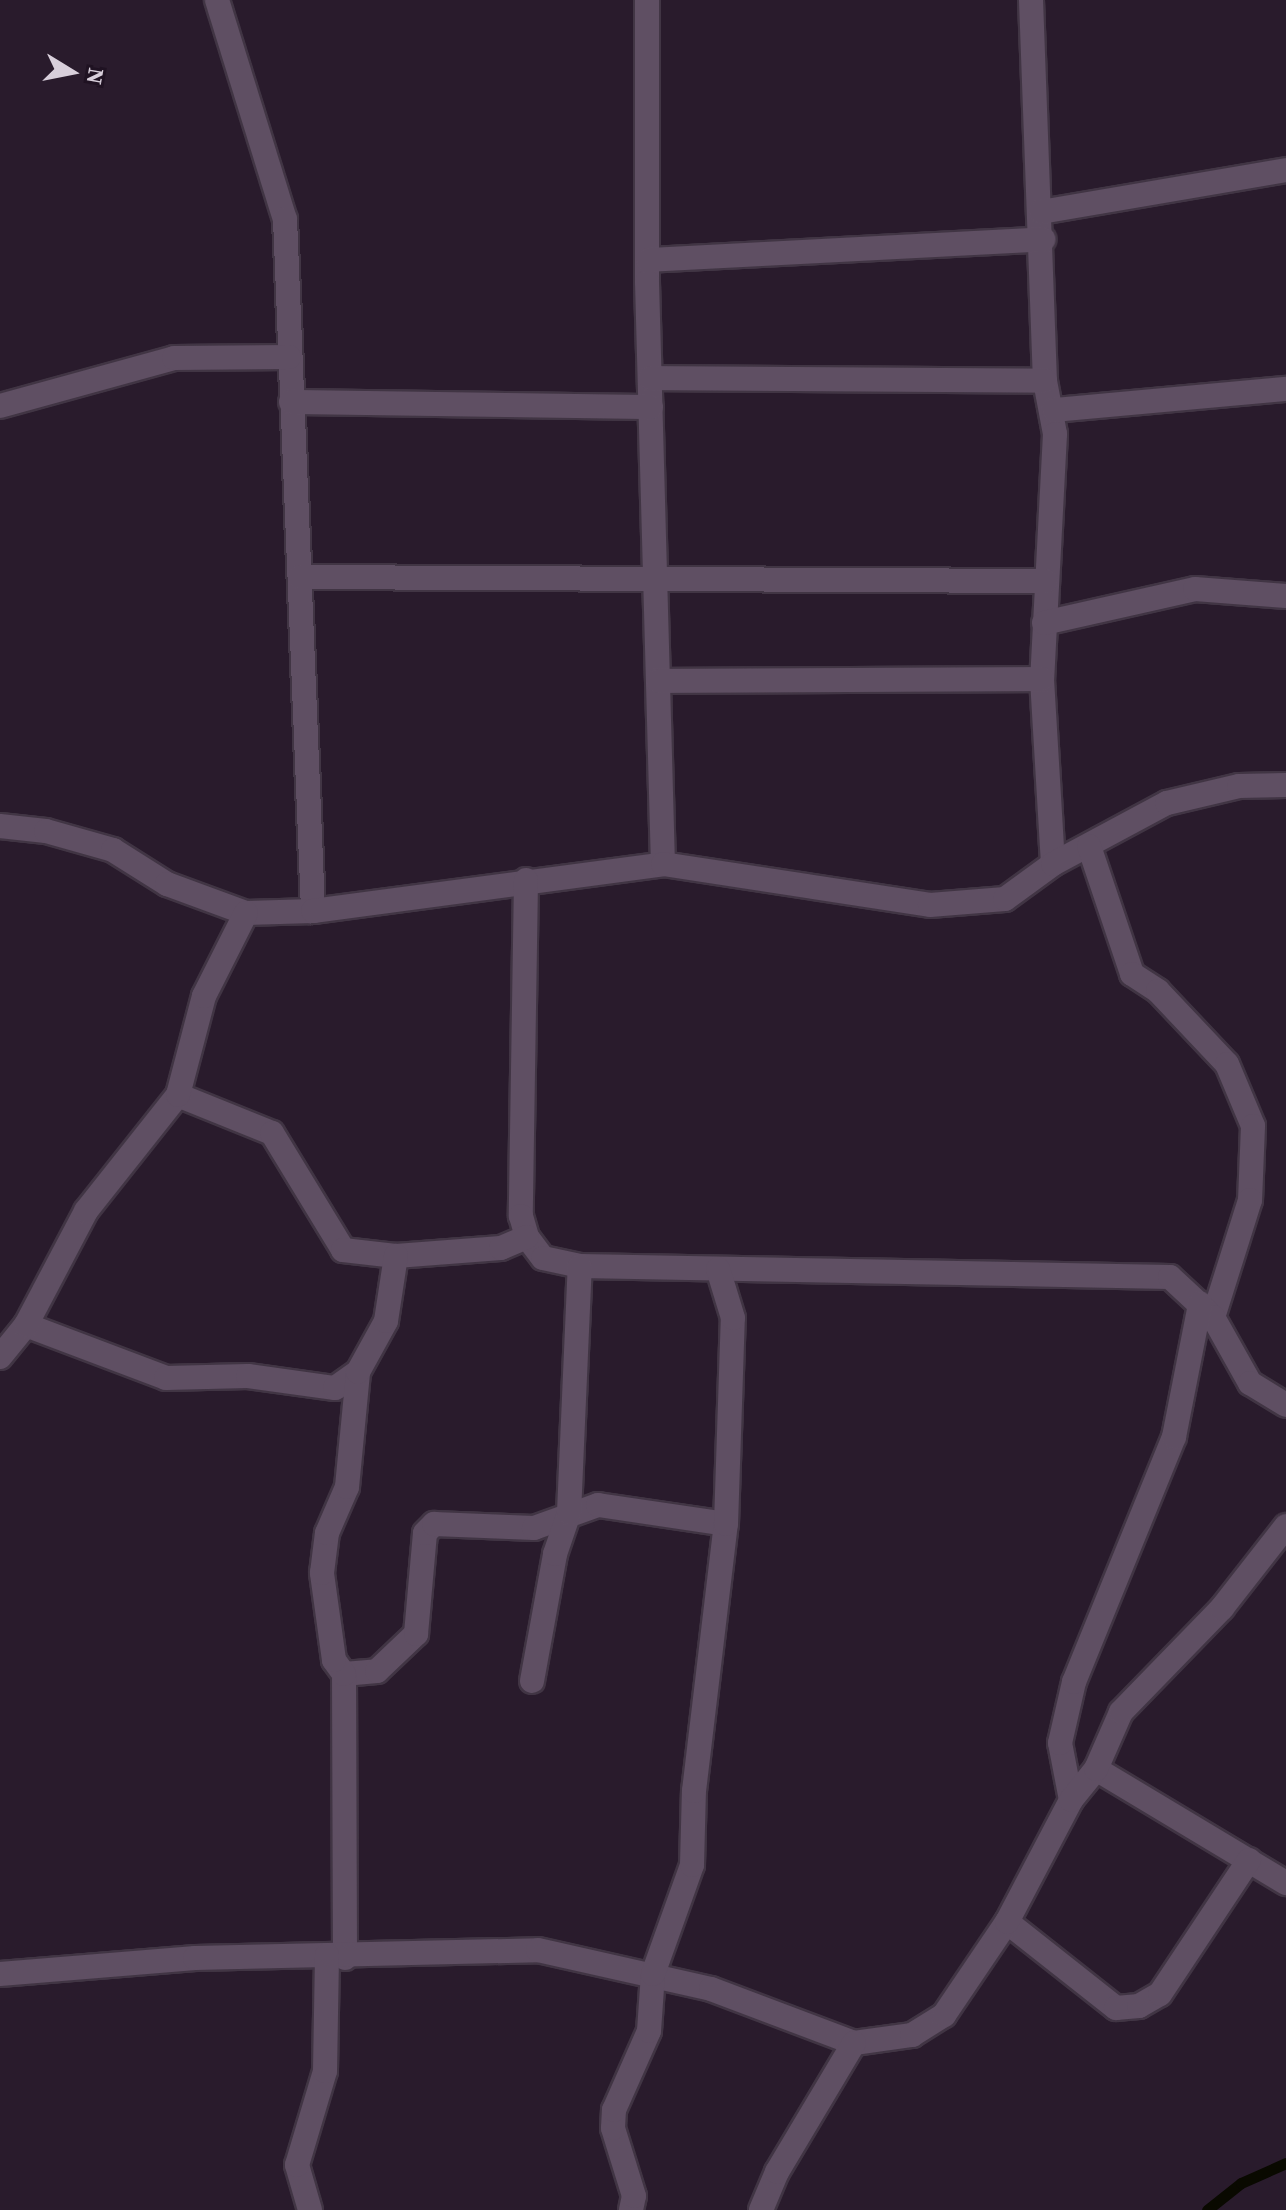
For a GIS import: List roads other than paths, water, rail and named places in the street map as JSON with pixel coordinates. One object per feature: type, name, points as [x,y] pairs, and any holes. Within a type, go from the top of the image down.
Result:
[{"type":"street","points":[[217,0],[285,219],[313,911]]},
{"type":"street","points":[[647,0],[650,378],[663,864]]},
{"type":"street","points":[[1031,0],[1043,239],[1045,381],[1054,410],[1042,679],[1053,864]]},
{"type":"street","points":[[1041,212],[1286,170]]},
{"type":"street","points":[[648,260],[1043,239]]},
{"type":"street","points":[[0,406],[174,358],[289,357]]},
{"type":"street","points":[[650,378],[1045,381]]},
{"type":"street","points":[[1054,410],[1286,389]]},
{"type":"street","points":[[291,402],[651,407]]},
{"type":"street","points":[[300,577],[655,576],[1046,581]]},
{"type":"street","points":[[1044,623],[1195,589],[1286,596]]},
{"type":"street","points":[[658,681],[1042,679]]},
{"type":"street","points":[[0,826],[46,831],[113,850],[167,884],[246,913],[313,911],[663,864],[930,905],[1005,899],[1053,864],[1167,803],[1239,786],[1286,785]]},
{"type":"street","points":[[1071,1800],[1060,1743],[1074,1682],[1174,1437],[1207,1311],[1250,1200],[1253,1126],[1227,1064],[1158,991],[1132,974],[1089,846]]},
{"type":"street","points":[[526,880],[521,1216],[527,1237],[543,1258],[580,1266],[1170,1277],[1207,1311],[1250,1383],[1286,1405]]},
{"type":"street","points":[[0,1357],[26,1325],[86,1211],[178,1095],[204,996],[246,913]]},
{"type":"street","points":[[178,1095],[272,1133],[325,1212],[343,1250],[396,1256],[501,1248],[527,1237]]},
{"type":"street","points":[[310,2210],[297,2165],[325,2071],[336,1956],[344,1674],[334,1660],[322,1573],[327,1533],[347,1487],[358,1372],[386,1321],[396,1256]]},
{"type":"street","points":[[532,1681],[555,1554],[569,1513],[580,1266]]},
{"type":"street","points":[[631,2210],[634,2196],[613,2128],[614,2110],[649,2031],[653,1974],[692,1865],[694,1791],[726,1524],[733,1318],[718,1269]]},
{"type":"street","points":[[26,1325],[166,1378],[248,1376],[335,1388],[358,1372]]},
{"type":"street","points":[[344,1674],[377,1671],[416,1634],[425,1533],[434,1524],[534,1528],[598,1505],[726,1524]]},
{"type":"street","points":[[0,1974],[179,1959],[538,1950],[711,1989],[854,2043],[912,2035],[944,2015],[1007,1922],[1071,1800],[1096,1769],[1121,1712],[1222,1608],[1286,1526]]},
{"type":"street","points":[[1096,1769],[1286,1883]]},
{"type":"street","points":[[1007,1922],[1116,2008],[1139,2006],[1160,1994],[1249,1860]]},
{"type":"street","points":[[761,2210],[777,2172],[854,2043]]},
{"type":"waterway","points":[[1207,2210],[1241,2183],[1286,2163]]}]
